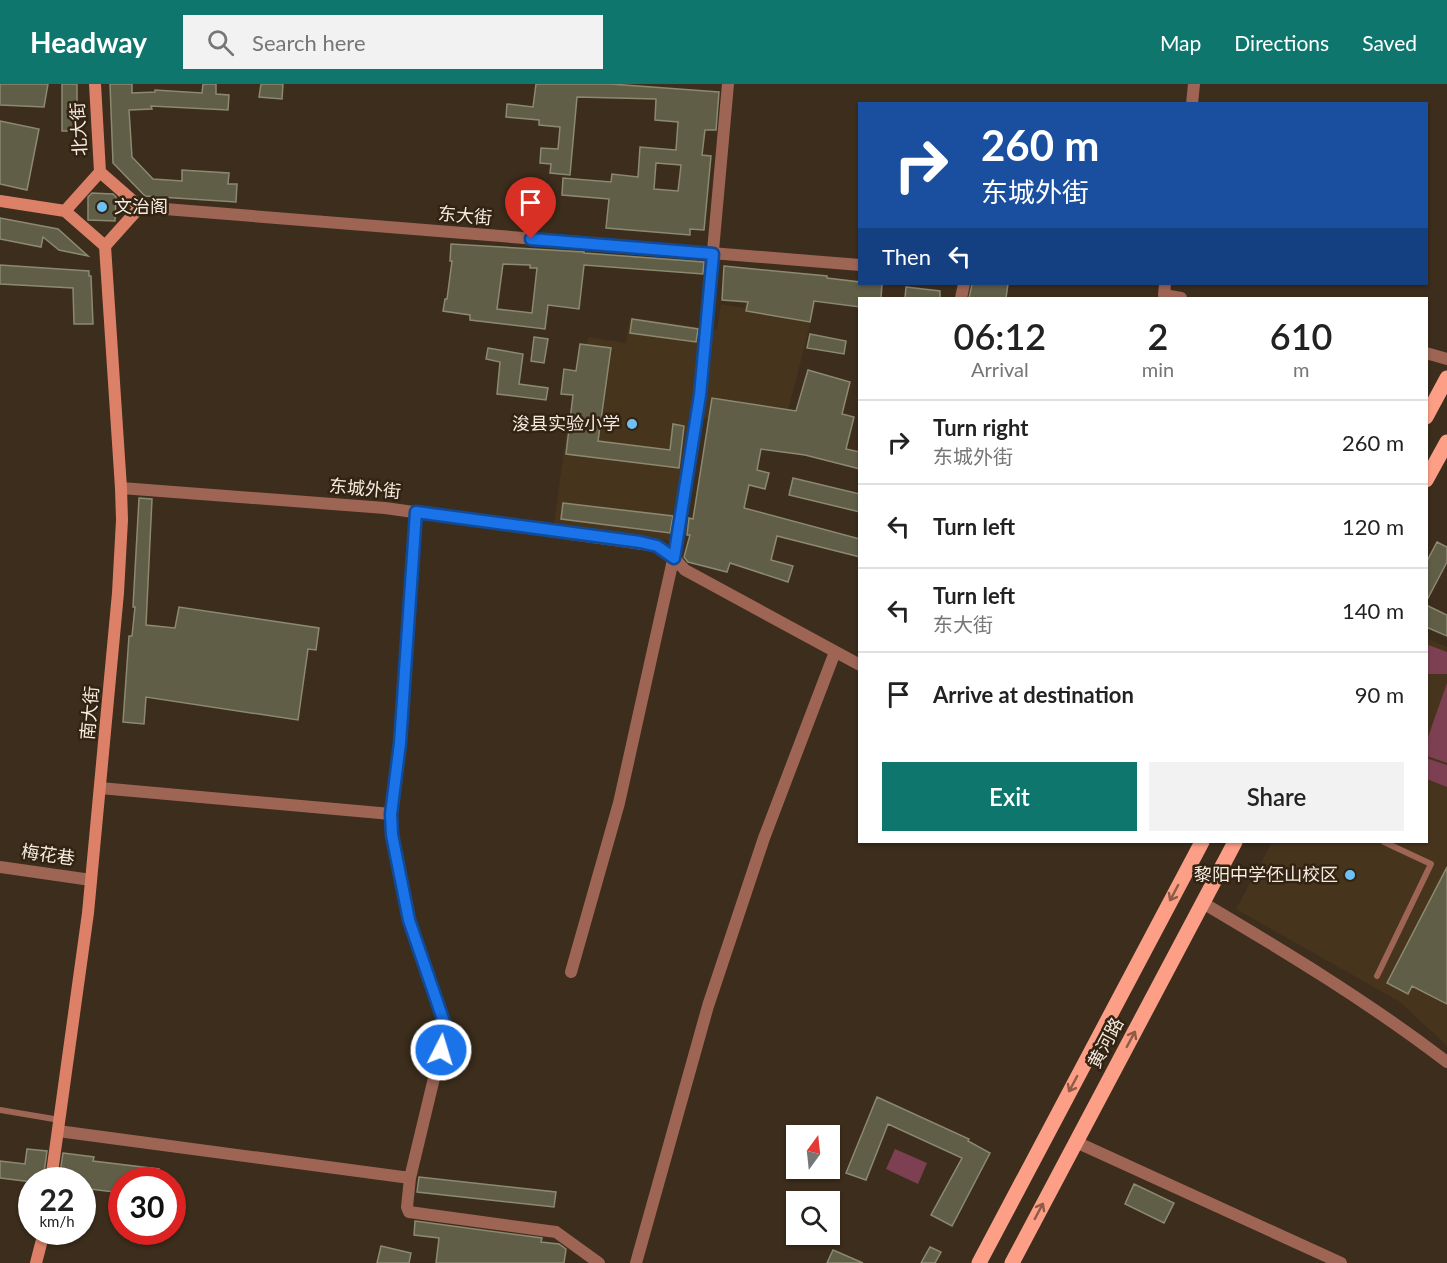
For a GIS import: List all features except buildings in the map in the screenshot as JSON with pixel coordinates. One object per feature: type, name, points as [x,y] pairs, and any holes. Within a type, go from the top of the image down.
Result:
[{"type":"main road","points":[[1428,413],[1447,378]]},
{"type":"main road","points":[[1428,476],[1447,441]]},
{"type":"main road","name":"黄河路","points":[[979,1263],[1201,843]]},
{"type":"main road","name":"黄河路","points":[[1012,1263],[1234,843]]},
{"type":"street","name":"北大街","points":[[95,84],[100,171]]},
{"type":"street","points":[[571,972],[619,803],[674,558],[700,395],[728,84]]},
{"type":"street","points":[[1192,102],[1194,84]]},
{"type":"street","points":[[0,201],[65,211],[105,246],[140,207],[100,171],[65,211]]},
{"type":"street","name":"东大街","points":[[140,207],[858,266]]},
{"type":"street","name":"南大街","points":[[53,1167],[91,880],[118,592],[122,520],[121,488],[105,246]]},
{"type":"street","points":[[1165,285],[1164,295],[1175,297]]},
{"type":"street","points":[[1428,354],[1447,359]]},
{"type":"street","name":"东城外街","points":[[121,488],[416,512],[649,544],[657,546],[674,558],[685,570],[858,663]]},
{"type":"street","points":[[416,512],[400,743],[391,814],[392,835],[409,920],[446,1028],[410,1178],[407,1207],[409,1212],[556,1232],[599,1263]]},
{"type":"street","points":[[636,1263],[708,1006],[764,838],[835,652]]},
{"type":"street","points":[[100,788],[391,814]]},
{"type":"street","name":"梅花巷","points":[[0,867],[91,880]]},
{"type":"street","points":[[1203,903],[1300,960],[1447,1062]]},
{"type":"street","points":[[59,1126],[410,1178]]},
{"type":"street","points":[[1076,1142],[1341,1263]]},
{"type":"street","points":[[36,1263],[41,1245]]},
{"type":"lane","points":[[1377,976],[1431,864],[1386,843]]},
{"type":"lane","points":[[0,1110],[59,1126]]},
{"type":"shaded area","name":"浚县实验小学","points":[[778,295],[816,301],[783,431],[689,416],[672,541],[554,525],[566,435],[574,436],[588,337],[626,343],[630,317],[717,330],[721,304],[744,308],[746,299]]},
{"type":"shaded area","name":"黎阳中学伾山校区","points":[[1428,638],[1447,647],[1447,1046],[1400,1002],[1236,909],[1271,843],[1428,843]]},
{"type":"shaded area","points":[[1428,645],[1447,652],[1447,674],[1428,674]]},
{"type":"shaded area","points":[[1447,683],[1447,763],[1428,756],[1428,737]]},
{"type":"shaded area","points":[[1428,759],[1447,765],[1447,787],[1428,779]]},
{"type":"shaded area","points":[[895,1149],[927,1163],[918,1184],[886,1169]]},
{"type":"place","name":"文治阁","points":[[102,207]]},
{"type":"place","name":"浚县实验小学","points":[[632,424]]},
{"type":"place","name":"黎阳中学伾山校区","points":[[1350,875]]},
{"type":"route","points":[[441,1050],[446,1028],[409,920],[392,835],[391,814],[400,743],[416,512],[640,542],[657,546],[674,558],[700,395],[713,254],[531,239]]}]
